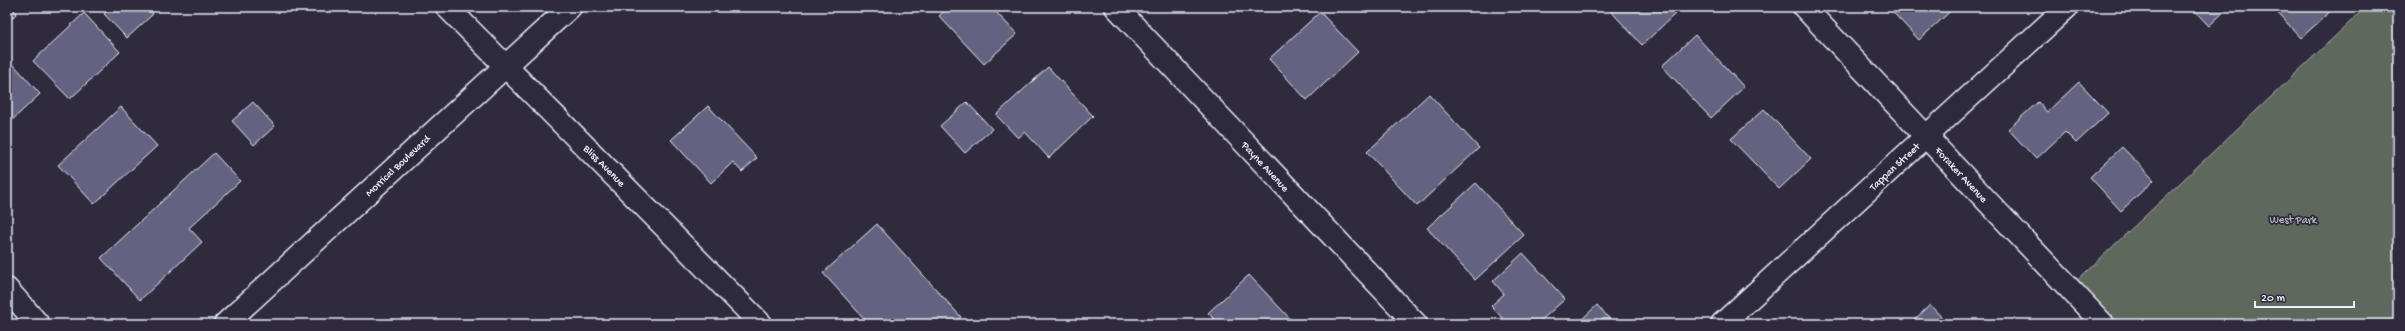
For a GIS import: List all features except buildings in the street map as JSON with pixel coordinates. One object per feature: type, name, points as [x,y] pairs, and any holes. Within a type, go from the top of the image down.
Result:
[{"type":"street","name":"Bliss Avenue","points":[[447,7],[761,324]]},
{"type":"street","name":"Morrical Boulevard","points":[[225,324],[570,7]]},
{"type":"street","name":"Payne Avenue","points":[[1116,7],[1416,324]]},
{"type":"street","name":"Foraker Avenue","points":[[1804,7],[2103,324]]},
{"type":"street","name":"Tappan Street","points":[[1722,324],[2067,7]]},
{"type":"street","points":[[7,289],[38,324]]},
{"type":"green space","name":"West Park","points":[[2366,7],[2398,7],[2398,324],[2103,324],[2069,288]]}]
